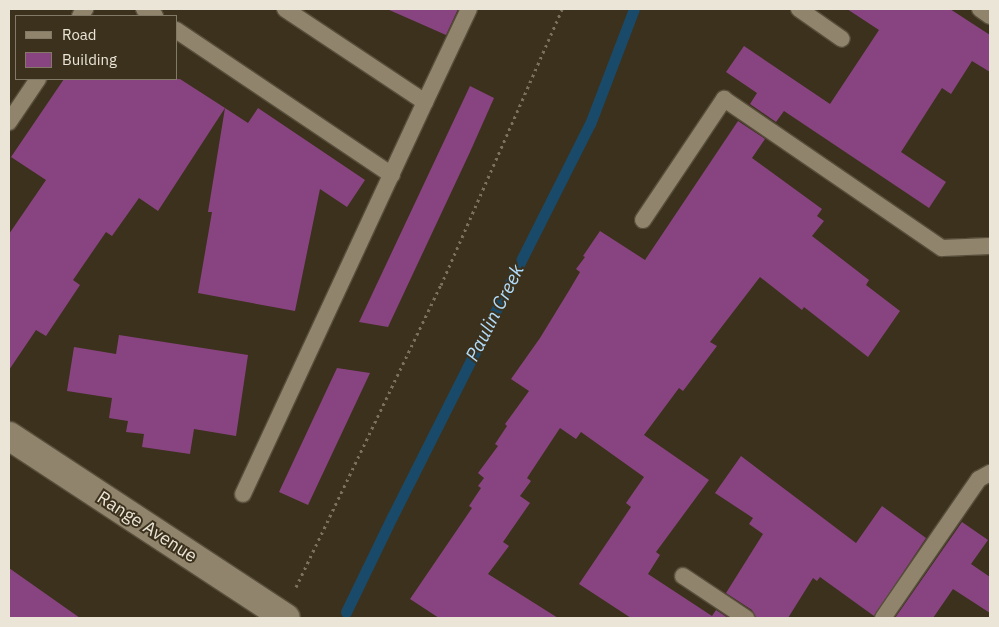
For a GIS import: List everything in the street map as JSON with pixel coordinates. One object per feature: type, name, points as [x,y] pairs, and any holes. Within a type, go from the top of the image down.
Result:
[{"type":"street","name":"Range Avenue","points":[[9,436],[284,617]]},
{"type":"lane","points":[[285,9],[426,102]]},
{"type":"lane","points":[[243,494],[470,9]]},
{"type":"lane","points":[[799,9],[842,39]]},
{"type":"lane","points":[[980,9],[990,16]]},
{"type":"lane","points":[[178,31],[392,175]]},
{"type":"lane","points":[[9,122],[37,80]]},
{"type":"lane","points":[[643,220],[724,99],[942,248],[990,246]]},
{"type":"lane","points":[[883,618],[979,479],[990,472]]},
{"type":"lane","points":[[683,576],[746,618]]},
{"type":"path","points":[[284,617],[441,285],[562,9]]},
{"type":"building","points":[[387,9],[458,9],[446,35]]},
{"type":"building","points":[[847,9],[950,9],[990,35],[990,72],[972,61],[951,94],[942,88],[901,152],[946,182],[929,208],[784,111],[776,122],[750,104],[757,93],[726,72],[744,46],[830,104],[879,30]]},
{"type":"building","points":[[180,79],[225,108],[158,211],[139,198],[112,236],[106,232],[73,280],[80,285],[46,336],[36,330],[9,370],[9,234],[46,180],[11,157],[63,80]]},
{"type":"building","points":[[470,86],[494,98],[388,327],[359,322]]},
{"type":"building","points":[[225,108],[248,123],[258,108],[365,180],[347,207],[320,189],[295,311],[198,293],[212,212],[208,212]]},
{"type":"building","points":[[738,121],[765,139],[752,158],[822,209],[817,216],[824,221],[812,236],[869,280],[866,285],[900,311],[868,357],[804,307],[802,310],[760,277],[710,342],[717,346],[683,391],[679,388],[644,435],[709,480],[656,552],[660,555],[648,574],[712,616],[716,610],[728,618],[631,618],[579,584],[631,507],[626,503],[644,477],[581,432],[576,439],[560,428],[527,478],[531,481],[520,496],[530,503],[503,542],[509,546],[488,574],[558,618],[439,618],[410,599],[472,508],[469,506],[481,488],[478,486],[484,478],[478,473],[498,446],[495,444],[507,426],[505,424],[529,391],[511,379],[540,338],[580,272],[576,269],[585,257],[583,256],[600,231],[645,260]]},
{"type":"building","points":[[119,335],[248,355],[236,436],[194,429],[190,454],[142,447],[144,434],[126,432],[128,421],[109,418],[112,398],[67,391],[74,347],[116,354]]},
{"type":"building","points":[[337,368],[370,373],[308,505],[279,492]]},
{"type":"building","points":[[741,456],[856,543],[882,506],[926,538],[874,616],[820,577],[817,581],[813,578],[788,618],[756,618],[752,610],[726,593],[763,534],[749,524],[753,518],[715,493]]},
{"type":"building","points":[[962,522],[988,540],[971,564],[990,577],[990,613],[953,589],[933,618],[895,618]]},
{"type":"building","points":[[9,568],[80,618],[9,618]]},
{"type":"waterway","name":"Paulin Creek","points":[[346,612],[590,124],[634,9]]}]
